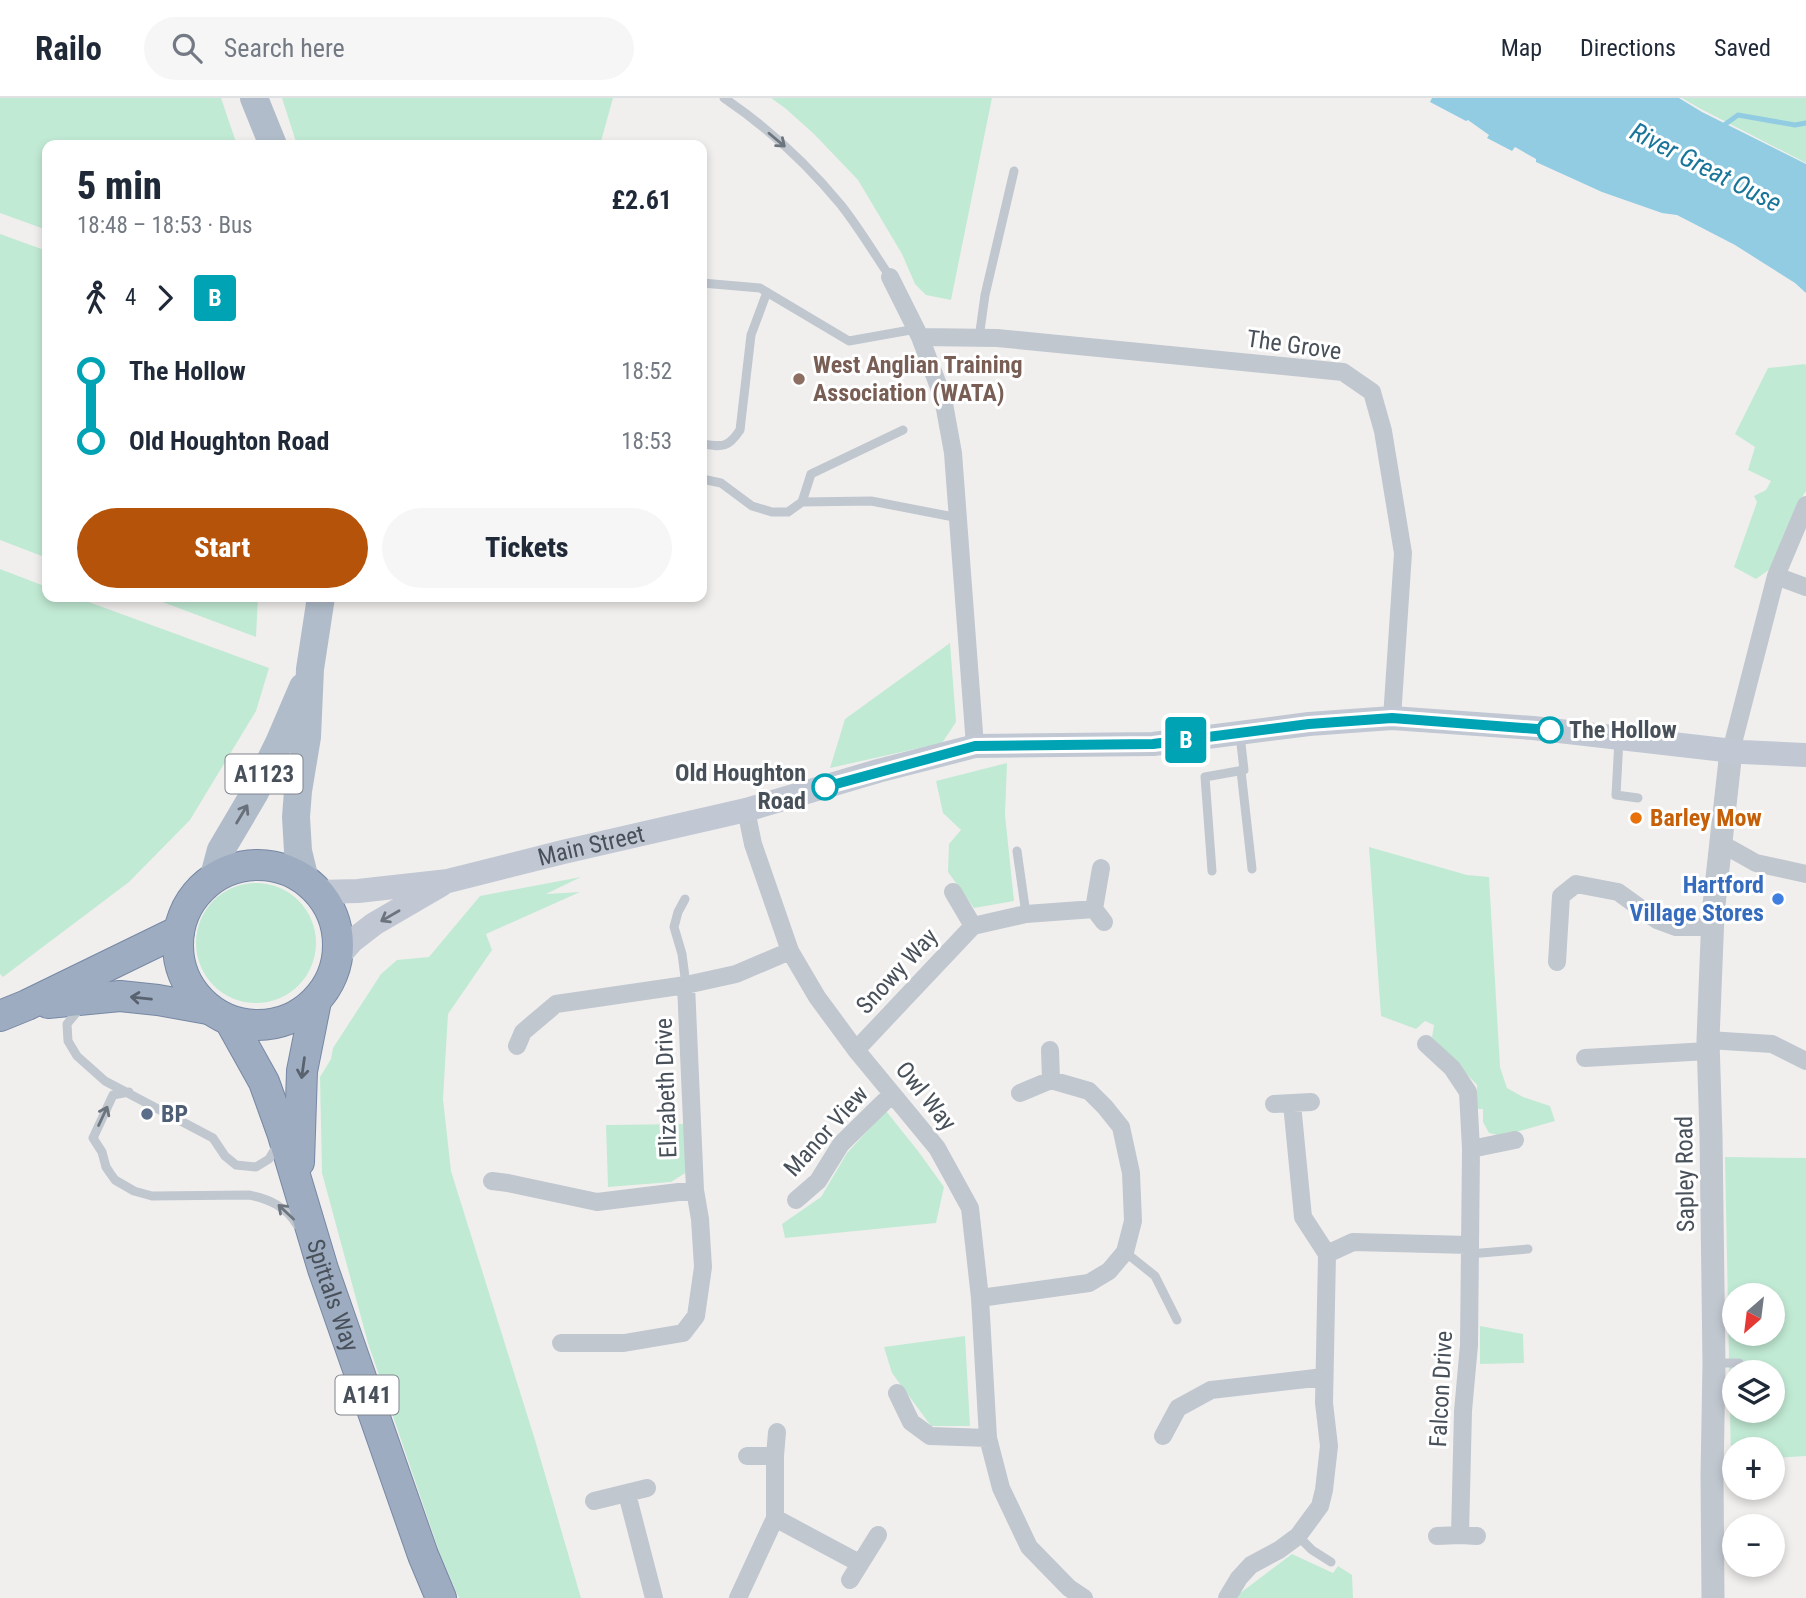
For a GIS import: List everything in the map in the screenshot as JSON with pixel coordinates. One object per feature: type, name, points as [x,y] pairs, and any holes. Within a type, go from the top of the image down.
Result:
[{"type":"highway","points":[[214,876],[235,868],[262,865],[282,868],[311,886]]},
{"type":"highway","name":"A141","points":[[214,876],[195,895],[184,912],[179,931],[178,955],[186,982],[196,996],[219,1015]]},
{"type":"highway","name":"A141","points":[[14,1011],[91,997],[120,996],[158,1000],[254,1026],[286,1021],[316,1001],[328,986],[337,958],[338,936],[335,921],[328,905],[311,886]]},
{"type":"highway","name":"A141","points":[[14,1011],[179,931]]},
{"type":"highway","name":"Spittals Way","points":[[299,1191],[302,1071],[316,1001]]},
{"type":"highway","name":"Spittals Way","points":[[219,1015],[264,1082],[282,1132],[323,1269],[418,1543],[441,1598]]},
{"type":"main road","points":[[254,98],[271,140]]},
{"type":"main road","name":"A1123","points":[[311,886],[298,851],[296,817],[307,737],[310,669],[320,602]]},
{"type":"main road","name":"A1123","points":[[214,876],[220,850],[254,794],[310,669]]},
{"type":"main road","name":"Main Street","points":[[311,886],[358,891],[448,881],[746,810],[975,746],[1153,744],[1309,724],[1392,718],[1533,728],[1731,751],[1806,755]]},
{"type":"main road","name":"Main Street","points":[[337,958],[352,941],[374,924],[448,881]]},
{"type":"street","points":[[890,277],[918,333],[943,398],[953,453],[975,746]]},
{"type":"street","name":"The Grove","points":[[918,333],[998,338],[1343,372],[1372,392],[1383,431],[1403,553],[1392,718]]},
{"type":"street","points":[[1731,751],[1776,576],[1806,505]]},
{"type":"street","points":[[1776,576],[1806,587]]},
{"type":"street","name":"Sapley Road","points":[[1713,1598],[1712,1136],[1708,1046],[1712,927],[1731,751]]},
{"type":"street","name":"Owl Way","points":[[746,810],[753,844],[790,951],[817,997],[856,1050],[937,1148],[970,1208],[980,1298],[988,1438],[1001,1488],[1029,1548],[1071,1595]]},
{"type":"street","points":[[1721,849],[1731,849],[1756,863],[1806,874]]},
{"type":"street","name":"Snowy Way","points":[[856,1050],[973,926],[1026,914],[1099,916],[1101,867]]},
{"type":"street","points":[[1557,962],[1561,896],[1576,884],[1618,892],[1657,920],[1676,927],[1712,927]]},
{"type":"street","name":"Snowy Way","points":[[953,892],[973,926]]},
{"type":"street","name":"Elizabeth Drive","points":[[517,1034],[556,1004],[686,985],[736,974],[790,951]]},
{"type":"street","name":"Elizabeth Drive","points":[[561,1343],[624,1343],[683,1333],[696,1316],[703,1267],[695,1190],[686,985]]},
{"type":"street","name":"Falcon Drive","points":[[1426,1044],[1452,1068],[1468,1092],[1471,1149],[1469,1345],[1463,1411],[1468,1535],[1437,1536]]},
{"type":"street","points":[[1585,1058],[1708,1046],[1772,1044],[1806,1061]]},
{"type":"street","points":[[1050,1050],[1051,1080]]},
{"type":"street","points":[[980,1298],[1089,1283],[1109,1271],[1125,1252],[1132,1221],[1132,1174],[1121,1127],[1089,1091],[1051,1080],[1020,1093]]},
{"type":"street","name":"Manor View","points":[[796,1200],[818,1181],[841,1144],[892,1094]]},
{"type":"street","points":[[1227,1598],[1251,1565],[1298,1536],[1320,1506],[1324,1490],[1329,1446],[1324,1403],[1327,1254],[1303,1217],[1283,1104],[1311,1102]]},
{"type":"street","points":[[1471,1149],[1515,1140]]},
{"type":"street","name":"Elizabeth Drive","points":[[502,1187],[597,1202],[695,1190]]},
{"type":"street","points":[[1327,1254],[1353,1242],[1469,1250]]},
{"type":"street","points":[[1163,1436],[1178,1408],[1211,1390],[1324,1377]]},
{"type":"street","points":[[897,1393],[911,1422],[930,1436],[988,1438]]},
{"type":"street","points":[[738,1598],[775,1518],[777,1432]]},
{"type":"street","points":[[747,1456],[775,1457]]},
{"type":"street","points":[[594,1501],[647,1488]]},
{"type":"street","points":[[627,1494],[653,1598]]},
{"type":"street","points":[[775,1518],[859,1563]]},
{"type":"street","points":[[849,1580],[878,1535]]},
{"type":"lane","points":[[724,98],[783,145],[841,205],[890,277]]},
{"type":"lane","points":[[979,338],[985,295],[1014,171]]},
{"type":"lane","points":[[707,283],[760,288],[849,341],[918,333]]},
{"type":"lane","points":[[707,445],[727,445],[740,429],[751,335],[767,292]]},
{"type":"lane","points":[[802,502],[811,474],[902,430]]},
{"type":"lane","points":[[707,480],[721,483],[752,506],[772,512],[788,512],[802,502],[871,501],[959,518]]},
{"type":"lane","points":[[1240,733],[1244,770],[1241,771],[1252,869]]},
{"type":"lane","points":[[1619,737],[1616,795],[1637,798]]},
{"type":"lane","points":[[1212,871],[1205,777],[1241,771]]},
{"type":"lane","points":[[1017,851],[1026,914]]},
{"type":"lane","points":[[685,899],[674,927],[682,954],[686,985]]},
{"type":"lane","points":[[91,997],[67,1024],[68,1041],[87,1067],[105,1081],[213,1138],[225,1156],[236,1165],[256,1167],[269,1159],[282,1132]]},
{"type":"lane","points":[[129,1092],[113,1095],[93,1138],[115,1180],[134,1191],[152,1196],[249,1195],[274,1202],[290,1214],[323,1269]]},
{"type":"lane","points":[[1469,1250],[1528,1249]]},
{"type":"lane","points":[[1125,1252],[1154,1276],[1177,1320]]},
{"type":"lane","points":[[1714,1363],[1722,1363]]},
{"type":"lane","points":[[1298,1536],[1312,1550],[1331,1562]]},
{"type":"green space","points":[[0,98],[221,98],[235,140],[42,140],[42,228],[0,213]]},
{"type":"green space","points":[[282,98],[613,98],[601,140],[295,140]]},
{"type":"green space","points":[[771,98],[992,98],[951,300],[926,295],[915,284],[902,254],[858,180],[814,134]]},
{"type":"green space","points":[[1682,98],[1806,98],[1806,163],[1699,108]]},
{"type":"green space","points":[[0,234],[42,249],[42,556],[0,540]]},
{"type":"green space","points":[[1805,364],[1806,491],[1798,503],[1770,569],[1756,579],[1734,567],[1757,502],[1754,496],[1766,490],[1771,481],[1748,470],[1755,447],[1735,434],[1768,368]]},
{"type":"green space","points":[[0,569],[42,585],[42,602],[89,602],[269,668],[256,711],[190,820],[129,882],[3,977],[0,974]]},
{"type":"green space","points":[[162,602],[258,602],[256,637]]},
{"type":"green space","points":[[950,643],[956,722],[942,743],[830,768],[845,719]]},
{"type":"green space","points":[[1007,763],[1005,815],[1014,901],[974,908],[948,872],[949,844],[961,830],[943,813],[936,781]]},
{"type":"green space","points":[[1369,847],[1467,875],[1489,877],[1500,1067],[1507,1088],[1523,1097],[1550,1106],[1555,1121],[1502,1136],[1489,1133],[1483,1122],[1483,1109],[1477,1109],[1477,1085],[1432,1037],[1434,1025],[1425,1021],[1416,1029],[1381,1016]]},
{"type":"green space","points":[[581,877],[546,894],[580,892],[486,934],[492,950],[448,1014],[443,1099],[451,1171],[581,1598],[459,1598],[440,1554],[368,1343],[322,1173],[320,1077],[331,1059],[333,1048],[381,974],[397,960],[429,957],[480,896]]},
{"type":"green space","points":[[256,883],[279,888],[298,901],[311,920],[316,943],[311,966],[298,985],[279,998],[256,1003],[233,998],[214,985],[201,966],[196,943],[201,920],[214,901],[233,888]]},
{"type":"green space","points":[[886,1111],[944,1187],[936,1223],[785,1238],[782,1224],[821,1197],[847,1153]]},
{"type":"green space","points":[[685,1124],[687,1172],[671,1182],[608,1187],[606,1125]]},
{"type":"green space","points":[[1725,1157],[1806,1158],[1806,1456],[1785,1457],[1785,1437],[1731,1437],[1730,1423],[1785,1423],[1785,1360],[1729,1360],[1729,1346],[1785,1346],[1785,1283],[1727,1283]]},
{"type":"green space","points":[[1480,1326],[1523,1334],[1524,1363],[1480,1364]]},
{"type":"green space","points":[[965,1336],[970,1426],[931,1426],[892,1373],[884,1347]]},
{"type":"green space","points":[[1292,1554],[1333,1573],[1338,1566],[1352,1575],[1353,1598],[1238,1598],[1239,1594]]},
{"type":"water","name":"River Great Ouse","points":[[1432,98],[1679,98],[1806,164],[1806,293],[1795,283],[1735,245],[1677,215],[1662,213],[1602,192],[1536,162],[1536,159],[1515,147],[1512,151],[1487,138],[1489,135],[1468,120],[1430,102]]},
{"type":"waterway","points":[[1720,128],[1738,115],[1795,125],[1806,123]]},
{"type":"bus line","name":"B","points":[[825,787],[975,746],[1153,744],[1309,724],[1392,718],[1550,730]]},
{"type":"place","name":"West Anglian Training Association (WATA)","points":[[799,379]]},
{"type":"place","name":"The Hollow","points":[[1550,730]]},
{"type":"place","name":"Old Houghton Road","points":[[825,787]]},
{"type":"place","name":"Barley Mow","points":[[1636,818]]},
{"type":"place","name":"Hartford Village Stores","points":[[1778,899]]},
{"type":"place","name":"BP","points":[[147,1114]]}]
